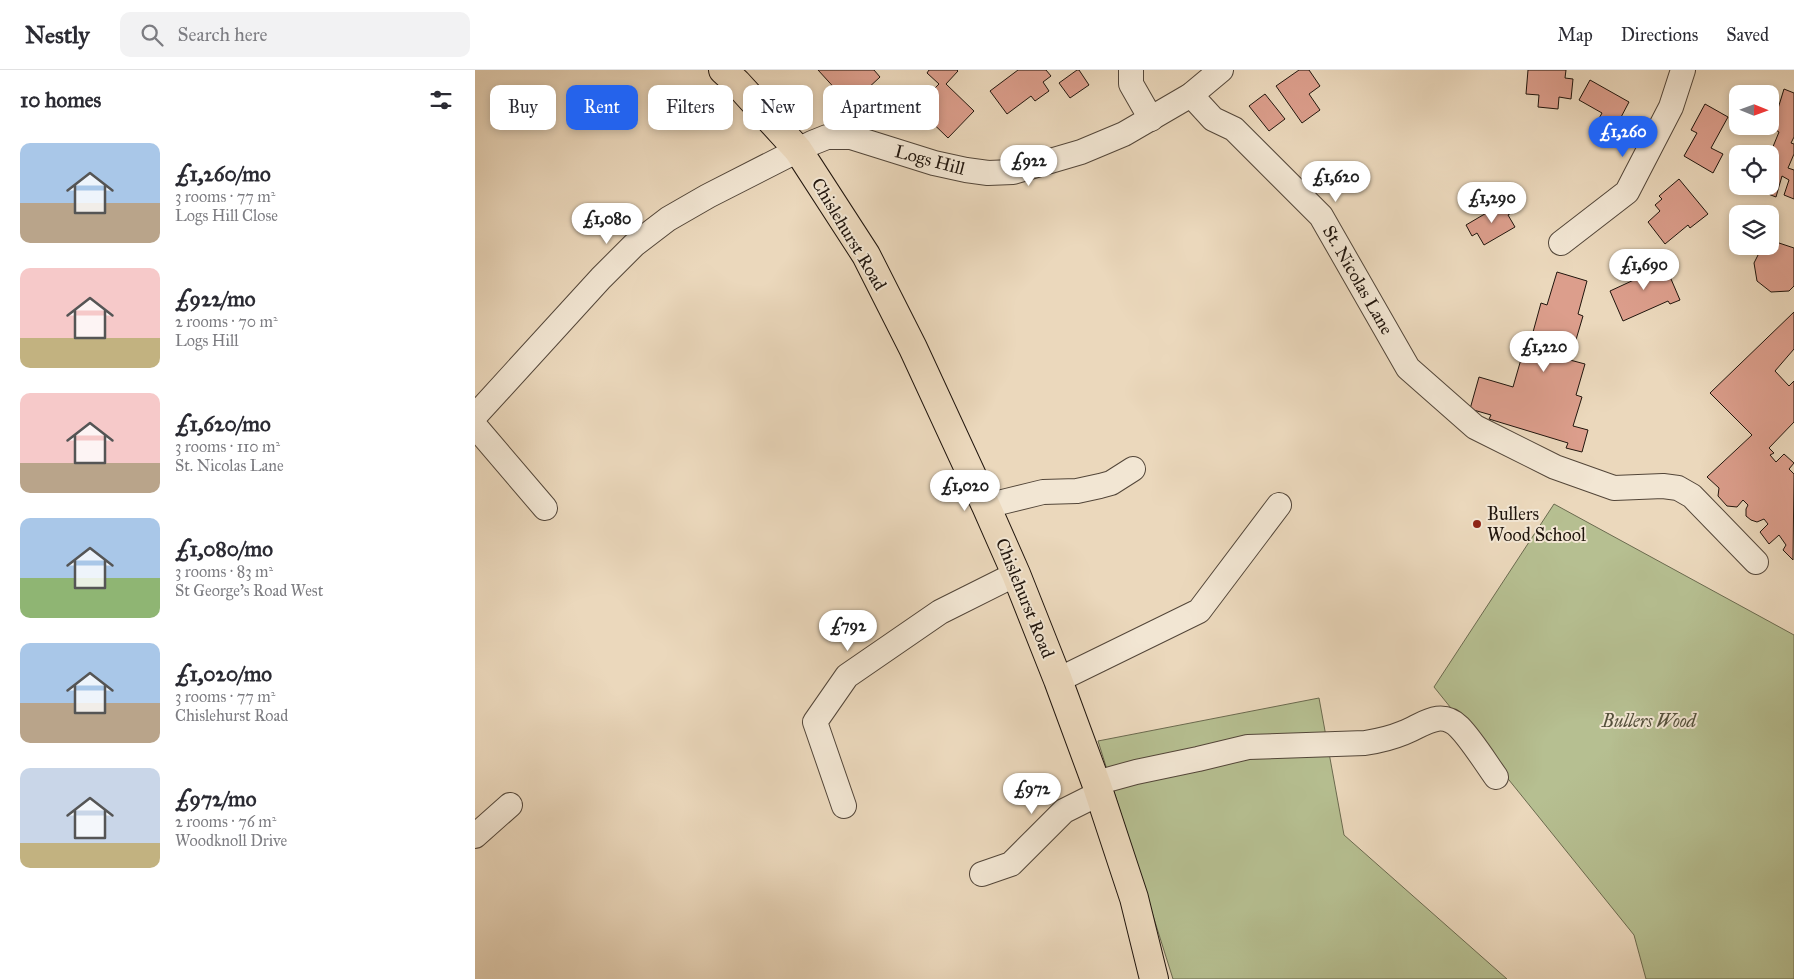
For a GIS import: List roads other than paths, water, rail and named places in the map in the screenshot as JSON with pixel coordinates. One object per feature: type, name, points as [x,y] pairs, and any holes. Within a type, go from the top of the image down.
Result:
[{"type":"main road","name":"Chislehurst Road","points":[[737,74],[798,150],[866,255],[913,348],[986,506],[1016,574],[1098,788],[1134,898],[1153,979]]},
{"type":"street","points":[[1131,70],[1131,84],[1151,119]]},
{"type":"street","name":"Logs Hill","points":[[475,416],[601,278],[634,245],[668,219],[708,196],[798,150],[827,137],[851,137],[933,163],[988,173],[1013,172],[1081,152],[1124,134],[1191,95],[1221,70]]},
{"type":"street","points":[[1561,243],[1627,192],[1671,107],[1683,70]]},
{"type":"street","name":"St. Nicolas Lane","points":[[1191,95],[1213,119],[1233,130],[1321,216],[1408,368],[1475,427],[1555,467],[1614,488],[1663,486],[1678,488],[1692,496],[1756,562]]},
{"type":"street","points":[[475,426],[545,508]]},
{"type":"street","points":[[986,506],[1043,492],[1077,491],[1100,486],[1111,483],[1133,469]]},
{"type":"street","points":[[1058,680],[1199,611],[1279,505]]},
{"type":"street","points":[[844,806],[815,722],[847,676],[940,612],[1016,574]]},
{"type":"street","points":[[981,874],[1011,864],[1064,811],[1098,788],[1136,772],[1248,747],[1365,743],[1383,740],[1404,733],[1436,718],[1444,719],[1459,727],[1497,777]]},
{"type":"street","points":[[475,836],[510,805]]},
{"type":"place","name":"Bullers Wood School","points":[[1477,524]]},
{"type":"park label","name":"Bullers Wood","points":[[1649,721]]}]
